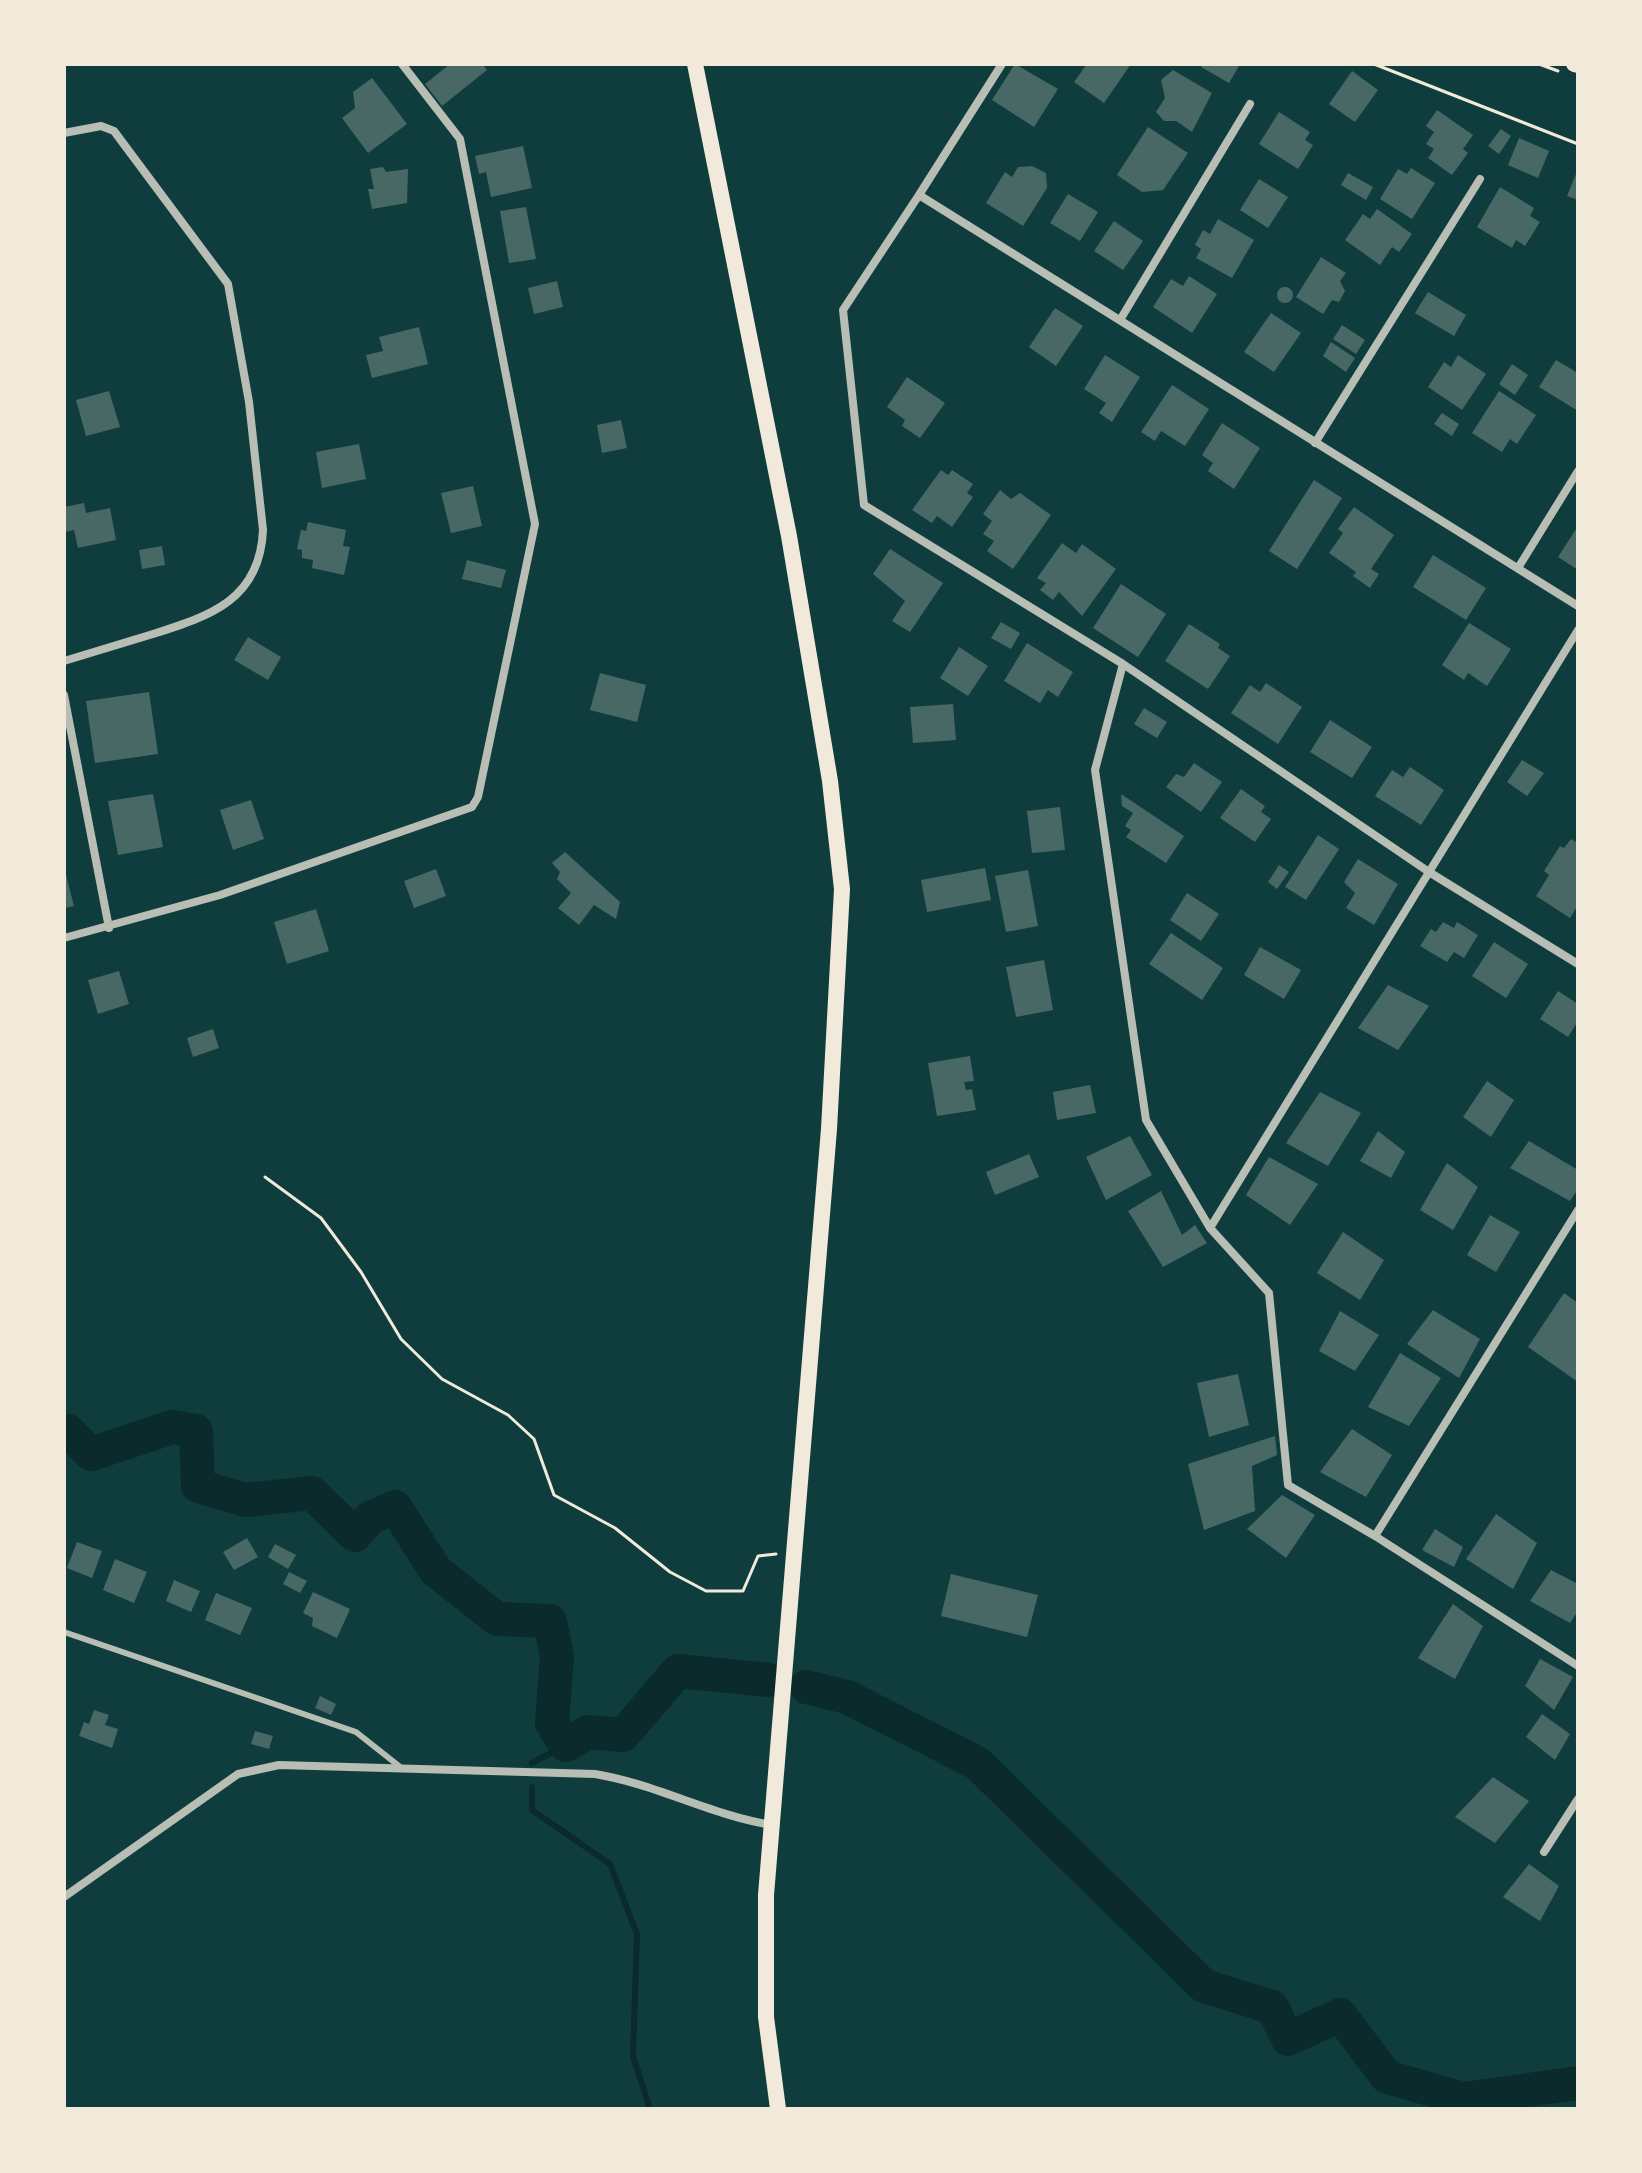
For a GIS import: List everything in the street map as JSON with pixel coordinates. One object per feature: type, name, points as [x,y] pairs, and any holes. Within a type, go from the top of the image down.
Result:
[{"type":"main road","points":[[695,64],[789,536],[830,781],[842,889],[829,1129],[772,1825],[765,1998],[778,2109]]},
{"type":"street","points":[[64,938],[220,895],[472,807],[481,789],[535,524],[460,139],[402,64]]},
{"type":"street","points":[[1002,64],[843,310],[864,505],[1123,664],[1429,872],[1578,964]]},
{"type":"street","points":[[1120,320],[1250,104]]},
{"type":"street","points":[[64,133],[101,126],[114,131],[228,284],[249,402],[263,530],[262,546],[252,574],[216,612],[64,661]]},
{"type":"street","points":[[1315,443],[1480,179]]},
{"type":"street","points":[[919,195],[1578,606]]},
{"type":"street","points":[[1518,568],[1578,471]]},
{"type":"street","points":[[1210,1228],[1578,630]]},
{"type":"street","points":[[1123,664],[1095,770],[1146,1120],[1210,1228],[1269,1293],[1288,1485],[1375,1536],[1578,1666]]},
{"type":"street","points":[[64,695],[109,928]]},
{"type":"street","points":[[1375,1536],[1578,1210]]},
{"type":"street","points":[[64,1897],[238,1774],[279,1765],[365,1769],[399,1766],[595,1774],[635,1782],[718,1813],[772,1825]]},
{"type":"street","points":[[1544,1852],[1578,1799]]},
{"type":"lane","points":[[64,1632],[356,1732],[399,1766]]},
{"type":"path","points":[[1374,64],[1578,144]]},
{"type":"path","points":[[265,1177],[321,1218],[361,1272],[401,1339],[442,1379],[508,1415],[534,1439],[554,1495],[615,1528],[670,1572],[706,1591],[743,1591],[758,1556],[793,1553]]},
{"type":"building","points":[[450,64],[482,64],[487,70],[442,106],[425,84]]},
{"type":"building","points":[[1015,64],[1058,89],[1034,127],[992,100]]},
{"type":"building","points":[[1087,64],[1131,64],[1104,103],[1074,82]]},
{"type":"building","points":[[1203,64],[1240,64],[1229,83],[1201,67]]},
{"type":"building","points":[[1173,70],[1212,93],[1192,132],[1176,121],[1164,121],[1156,112],[1165,98],[1161,80]]},
{"type":"building","points":[[1352,71],[1378,90],[1355,122],[1329,104]]},
{"type":"building","points":[[372,78],[407,124],[368,153],[342,118],[355,108],[353,92]]},
{"type":"building","points":[[1437,110],[1473,135],[1463,149],[1468,153],[1452,175],[1428,158],[1434,149],[1426,144],[1434,132],[1426,126]]},
{"type":"building","points":[[1279,112],[1310,132],[1305,140],[1313,145],[1298,169],[1259,144]]},
{"type":"building","points":[[1148,127],[1188,153],[1163,190],[1142,192],[1117,175]]},
{"type":"building","points":[[1501,129],[1511,136],[1499,154],[1488,146]]},
{"type":"building","points":[[1519,138],[1549,151],[1538,178],[1508,165]]},
{"type":"building","points":[[523,146],[532,188],[491,197],[486,172],[479,174],[475,156]]},
{"type":"building","points":[[1032,166],[1046,173],[1047,188],[1023,226],[986,203],[1005,172],[1012,177],[1018,167]]},
{"type":"building","points":[[383,167],[386,172],[408,169],[407,203],[372,209],[368,189],[374,189],[370,169]]},
{"type":"building","points":[[1411,168],[1435,183],[1412,219],[1380,199],[1398,169],[1407,174]]},
{"type":"building","points":[[1578,169],[1578,200],[1567,196]]},
{"type":"building","points":[[1348,173],[1373,187],[1366,200],[1341,185]]},
{"type":"building","points":[[1259,179],[1288,197],[1268,228],[1240,210]]},
{"type":"building","points":[[1500,187],[1534,208],[1530,216],[1540,222],[1525,246],[1516,240],[1512,248],[1477,227]]},
{"type":"building","points":[[1068,194],[1098,212],[1080,241],[1050,223]]},
{"type":"building","points":[[526,207],[536,259],[509,263],[500,211]]},
{"type":"building","points":[[1377,209],[1412,234],[1399,252],[1392,247],[1380,265],[1345,240],[1363,214],[1370,219]]},
{"type":"building","points":[[1218,219],[1254,240],[1232,278],[1196,258],[1201,249],[1195,245],[1203,230],[1210,234]]},
{"type":"building","points":[[1114,221],[1143,241],[1123,270],[1094,251]]},
{"type":"building","points":[[1321,257],[1346,273],[1340,281],[1345,291],[1339,302],[1332,300],[1323,314],[1296,297]]},
{"type":"building","points":[[1189,276],[1217,294],[1192,333],[1153,307],[1171,279],[1183,286]]},
{"type":"building","points":[[557,281],[563,307],[534,314],[528,288]]},
{"type":"building","points":[[1285,287],[1291,289],[1291,301],[1285,303],[1279,301],[1277,295],[1279,289]]},
{"type":"building","points":[[1428,292],[1466,315],[1454,336],[1415,313]]},
{"type":"building","points":[[1055,308],[1083,326],[1056,366],[1029,347]]},
{"type":"building","points":[[1271,313],[1301,333],[1274,372],[1244,352]]},
{"type":"building","points":[[1342,325],[1365,340],[1356,354],[1333,339]]},
{"type":"building","points":[[419,327],[428,364],[372,378],[366,355],[383,351],[379,337]]},
{"type":"building","points":[[1331,342],[1355,358],[1346,372],[1323,356]]},
{"type":"building","points":[[1105,355],[1140,377],[1112,422],[1099,413],[1106,403],[1084,389]]},
{"type":"building","points":[[1458,355],[1486,374],[1462,410],[1428,387],[1444,362],[1451,367]]},
{"type":"building","points":[[1556,360],[1578,373],[1578,411],[1539,387]]},
{"type":"building","points":[[1512,364],[1528,375],[1515,395],[1499,384]]},
{"type":"building","points":[[907,377],[945,403],[920,438],[902,426],[905,420],[887,407]]},
{"type":"building","points":[[1172,385],[1209,409],[1185,446],[1161,431],[1155,441],[1141,432]]},
{"type":"building","points":[[109,391],[120,427],[86,436],[76,400]]},
{"type":"building","points":[[1499,391],[1536,415],[1517,444],[1510,439],[1502,452],[1472,433]]},
{"type":"building","points":[[1442,413],[1459,424],[1452,436],[1434,424]]},
{"type":"building","points":[[621,420],[627,448],[602,453],[597,425]]},
{"type":"building","points":[[1222,423],[1260,448],[1234,489],[1208,471],[1213,463],[1202,455]]},
{"type":"building","points":[[359,444],[366,479],[322,488],[316,452]]},
{"type":"building","points":[[941,470],[948,475],[952,470],[973,484],[967,493],[973,497],[952,527],[937,516],[932,523],[912,510]]},
{"type":"building","points":[[1314,480],[1342,498],[1297,569],[1269,551]]},
{"type":"building","points":[[473,486],[482,526],[451,533],[441,493]]},
{"type":"building","points":[[1000,490],[1011,499],[1020,493],[1051,515],[1013,569],[987,551],[994,541],[983,534],[992,521],[983,514]]},
{"type":"building","points":[[84,503],[86,513],[110,508],[116,540],[78,548],[74,530],[65,532],[64,507]]},
{"type":"building","points":[[1354,507],[1394,535],[1371,569],[1379,574],[1370,588],[1353,576],[1356,572],[1329,553],[1343,533],[1338,529]]},
{"type":"building","points":[[308,522],[346,530],[343,546],[350,547],[344,575],[312,568],[313,560],[302,558],[302,550],[297,549],[301,530],[306,531]]},
{"type":"building","points":[[1578,526],[1578,570],[1558,557]]},
{"type":"building","points":[[1062,543],[1076,553],[1082,544],[1116,569],[1082,616],[1059,592],[1053,600],[1040,590],[1046,583],[1037,578]]},
{"type":"building","points":[[162,546],[165,565],[142,569],[139,550]]},
{"type":"building","points":[[890,549],[943,583],[910,632],[892,621],[905,601],[873,574]]},
{"type":"building","points":[[1433,555],[1486,588],[1466,620],[1413,587]]},
{"type":"building","points":[[467,560],[506,570],[501,588],[462,579]]},
{"type":"building","points":[[1121,584],[1166,614],[1138,657],[1093,628]]},
{"type":"building","points":[[1001,622],[1020,633],[1011,649],[991,638]]},
{"type":"building","points":[[1469,623],[1511,649],[1487,686],[1468,673],[1464,680],[1442,665]]},
{"type":"building","points":[[1189,624],[1220,644],[1218,648],[1230,656],[1208,689],[1165,661]]},
{"type":"building","points":[[248,637],[281,657],[268,680],[234,660]]},
{"type":"building","points":[[1027,643],[1073,672],[1058,697],[1048,690],[1040,703],[1004,681]]},
{"type":"building","points":[[959,647],[988,666],[968,696],[940,678]]},
{"type":"building","points":[[600,673],[646,685],[637,722],[590,710]]},
{"type":"building","points":[[1266,683],[1302,707],[1278,744],[1231,713],[1250,685],[1260,692]]},
{"type":"building","points":[[149,692],[158,754],[95,763],[86,701]]},
{"type":"building","points":[[953,704],[956,740],[913,743],[910,707]]},
{"type":"building","points":[[1144,708],[1167,722],[1157,738],[1134,724]]},
{"type":"building","points":[[1330,720],[1372,747],[1352,778],[1310,752]]},
{"type":"building","points":[[1522,760],[1544,773],[1527,796],[1507,782]]},
{"type":"building","points":[[1194,763],[1222,782],[1201,812],[1166,787],[1176,774],[1184,777]]},
{"type":"building","points":[[1410,767],[1444,790],[1421,825],[1375,796],[1392,770],[1403,777]]},
{"type":"building","points":[[1241,789],[1265,806],[1261,812],[1271,819],[1255,842],[1220,818]]},
{"type":"building","points":[[153,794],[163,847],[118,855],[108,801]]},
{"type":"building","points":[[1121,794],[1184,836],[1166,863],[1126,837],[1131,830],[1125,826],[1133,813],[1122,806]]},
{"type":"building","points":[[251,800],[264,839],[233,850],[220,810]]},
{"type":"building","points":[[1060,807],[1065,850],[1032,853],[1027,811]]},
{"type":"building","points":[[1318,835],[1339,849],[1306,900],[1285,887]]},
{"type":"building","points":[[1571,839],[1578,843],[1578,905],[1570,918],[1536,896],[1549,875],[1544,871],[1560,846],[1564,848]]},
{"type":"building","points":[[565,852],[620,902],[616,919],[594,905],[579,925],[558,908],[571,893],[557,879],[560,872],[552,863]]},
{"type":"building","points":[[1358,859],[1398,884],[1374,925],[1346,908],[1355,893],[1344,882]]},
{"type":"building","points":[[1279,865],[1289,872],[1277,889],[1268,882]]},
{"type":"building","points":[[64,867],[74,906],[64,908]]},
{"type":"building","points":[[985,868],[991,900],[927,912],[921,880]]},
{"type":"building","points":[[436,869],[446,896],[414,908],[404,881]]},
{"type":"building","points":[[1028,870],[1038,926],[1006,932],[995,876]]},
{"type":"building","points":[[1187,893],[1219,914],[1201,941],[1170,920]]},
{"type":"building","points":[[316,909],[329,951],[287,964],[274,922]]},
{"type":"building","points":[[1443,922],[1454,928],[1457,922],[1478,935],[1464,958],[1454,952],[1447,962],[1420,946],[1431,929],[1436,932]]},
{"type":"building","points":[[1171,933],[1223,968],[1202,1000],[1149,964]]},
{"type":"building","points":[[1494,942],[1528,964],[1506,998],[1472,976]]},
{"type":"building","points":[[1260,947],[1301,970],[1284,999],[1244,975]]},
{"type":"building","points":[[1044,960],[1053,1010],[1016,1017],[1006,967]]},
{"type":"building","points":[[119,971],[129,1004],[98,1014],[88,980]]},
{"type":"building","points":[[1388,985],[1429,1006],[1398,1050],[1358,1028]]},
{"type":"building","points":[[1558,991],[1578,1004],[1578,1021],[1568,1037],[1540,1019]]},
{"type":"building","points":[[213,1029],[219,1048],[193,1057],[187,1038]]},
{"type":"building","points":[[970,1056],[974,1081],[964,1082],[966,1090],[972,1089],[976,1110],[937,1116],[928,1063]]},
{"type":"building","points":[[1487,1081],[1514,1100],[1491,1137],[1463,1117]]},
{"type":"building","points":[[1090,1085],[1096,1113],[1057,1120],[1053,1092]]},
{"type":"building","points":[[1320,1092],[1361,1113],[1328,1166],[1286,1143]]},
{"type":"building","points":[[1378,1131],[1405,1152],[1391,1178],[1360,1161]]},
{"type":"building","points":[[1130,1136],[1152,1175],[1106,1200],[1086,1157]]},
{"type":"building","points":[[1529,1141],[1578,1170],[1578,1189],[1570,1201],[1510,1168]]},
{"type":"building","points":[[1029,1154],[1039,1177],[995,1195],[986,1172]]},
{"type":"building","points":[[1269,1157],[1318,1184],[1290,1225],[1246,1195]]},
{"type":"building","points":[[1447,1163],[1478,1187],[1453,1230],[1420,1210]]},
{"type":"building","points":[[1161,1191],[1182,1235],[1195,1225],[1207,1243],[1163,1267],[1128,1211]]},
{"type":"building","points":[[1490,1215],[1520,1232],[1496,1272],[1467,1255]]},
{"type":"building","points":[[1343,1232],[1384,1260],[1360,1300],[1317,1273]]},
{"type":"building","points":[[1564,1293],[1578,1303],[1578,1382],[1528,1347]]},
{"type":"building","points":[[1433,1310],[1480,1339],[1459,1378],[1407,1344]]},
{"type":"building","points":[[1340,1311],[1379,1335],[1355,1371],[1319,1351]]},
{"type":"building","points":[[1400,1353],[1441,1378],[1409,1426],[1368,1407]]},
{"type":"building","points":[[1238,1374],[1249,1425],[1209,1437],[1197,1383]]},
{"type":"building","points":[[1352,1429],[1392,1455],[1366,1497],[1320,1472]]},
{"type":"building","points":[[1275,1436],[1277,1455],[1252,1466],[1255,1511],[1204,1530],[1188,1464]]},
{"type":"building","points":[[1282,1495],[1315,1515],[1286,1558],[1247,1529]]},
{"type":"building","points":[[1496,1514],[1537,1543],[1513,1589],[1466,1559]]},
{"type":"building","points":[[1435,1529],[1463,1547],[1454,1567],[1422,1550]]},
{"type":"building","points":[[247,1538],[258,1557],[234,1570],[223,1552]]},
{"type":"building","points":[[77,1542],[102,1551],[92,1578],[67,1568]]},
{"type":"building","points":[[275,1544],[296,1555],[288,1569],[268,1557]]},
{"type":"building","points":[[115,1559],[147,1572],[134,1603],[103,1590]]},
{"type":"building","points":[[1551,1570],[1578,1584],[1578,1611],[1570,1623],[1530,1601]]},
{"type":"building","points":[[289,1572],[307,1581],[300,1593],[283,1584]]},
{"type":"building","points":[[951,1574],[1038,1595],[1027,1637],[941,1616]]},
{"type":"building","points":[[174,1580],[200,1591],[191,1612],[166,1601]]},
{"type":"building","points":[[313,1592],[350,1609],[337,1638],[312,1626],[313,1618],[303,1613]]},
{"type":"building","points":[[216,1593],[252,1608],[240,1635],[205,1620]]},
{"type":"building","points":[[1453,1604],[1483,1626],[1455,1679],[1418,1658]]},
{"type":"building","points":[[1540,1659],[1573,1677],[1554,1710],[1525,1686]]},
{"type":"building","points":[[320,1696],[336,1704],[331,1715],[315,1708]]},
{"type":"building","points":[[94,1710],[109,1715],[105,1725],[118,1729],[112,1748],[79,1736],[84,1722],[89,1724]]},
{"type":"building","points":[[1542,1714],[1570,1734],[1555,1760],[1526,1737]]},
{"type":"building","points":[[255,1731],[273,1736],[269,1749],[251,1744]]},
{"type":"building","points":[[1493,1777],[1529,1801],[1495,1843],[1455,1817]]},
{"type":"building","points":[[1529,1864],[1559,1886],[1540,1921],[1503,1897]]},
{"type":"waterway","points":[[64,1432],[68,1431],[91,1454],[172,1427],[196,1431],[198,1486],[246,1500],[312,1493],[355,1535],[370,1518],[395,1507],[436,1571],[497,1619],[550,1621],[557,1656],[552,1723],[566,1745],[588,1732],[623,1735],[678,1671],[769,1680]]},
{"type":"waterway","points":[[806,1687],[847,1697],[977,1763],[1204,1986],[1272,2007],[1288,2039],[1340,2015],[1387,2077],[1464,2099],[1578,2083]]},
{"type":"waterway","points":[[532,1763],[566,1745]]},
{"type":"waterway","points":[[532,1787],[532,1810],[610,1864],[637,1934],[633,2056],[650,2109]]}]
